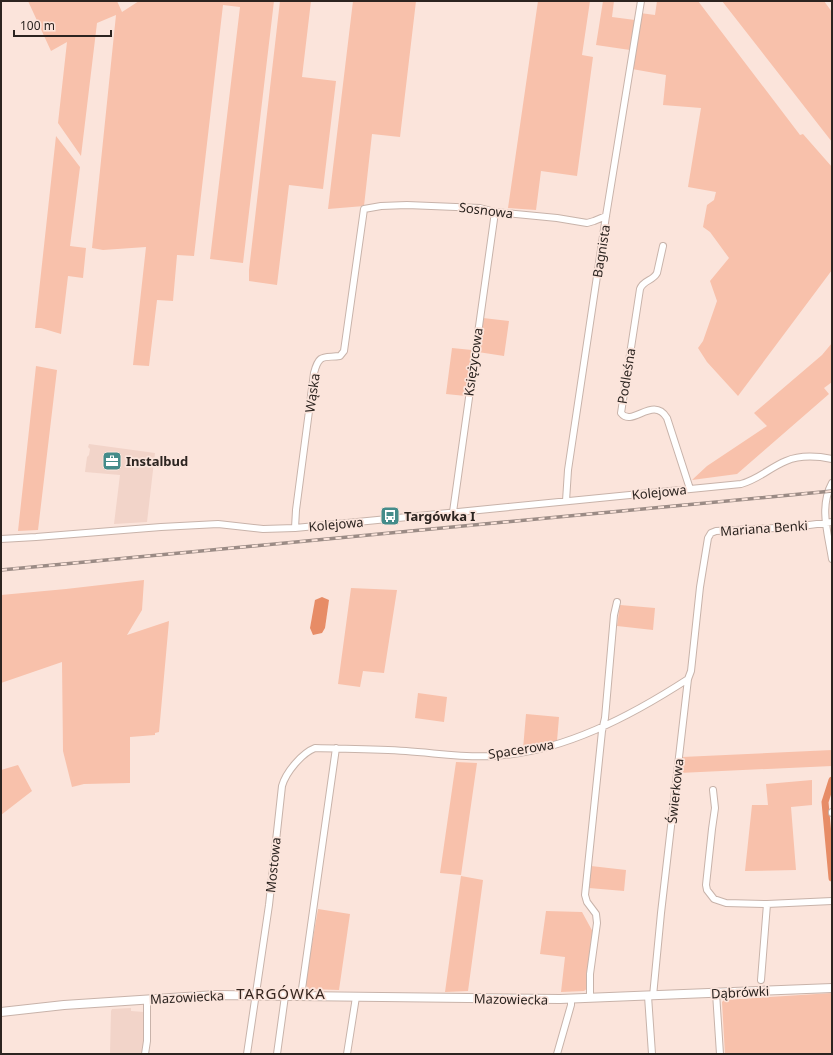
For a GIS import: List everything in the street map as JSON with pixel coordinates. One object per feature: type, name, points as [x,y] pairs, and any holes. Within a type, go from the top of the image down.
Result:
[{"type":"street","name":"Bagnista","points":[[566,501],[568,470],[606,216],[641,1]]},
{"type":"street","name":"Sosnowa","points":[[364,209],[381,206],[407,205],[480,208],[495,212],[557,218],[587,223],[594,222],[606,216]]},
{"type":"street","name":"Wąska","points":[[295,528],[314,373],[316,364],[322,358],[325,356],[340,356],[344,351],[364,209]]},
{"type":"street","name":"Księżycowa","points":[[453,512],[495,212]]},
{"type":"street","name":"Podleśna","points":[[663,246],[655,277],[644,282],[640,290],[621,413],[622,415],[629,417],[654,409],[662,412],[667,418],[690,489]]},
{"type":"street","name":"Kolejowa","points":[[1,539],[218,524],[263,529],[295,528],[741,484],[756,479],[783,462],[796,458],[815,456],[832,459]]},
{"type":"street","points":[[832,482],[825,506],[829,522],[832,559]]},
{"type":"street","name":"Mariana Benki","points":[[700,587],[708,538],[713,532],[794,527],[829,522]]},
{"type":"street","name":"Świerkowa","points":[[650,996],[688,679],[691,671],[700,587]]},
{"type":"street","points":[[590,998],[590,974],[597,923],[596,914],[586,902],[585,895],[614,615],[617,602]]},
{"type":"street","name":"Spacerowa","points":[[315,748],[494,756],[537,750],[553,746],[603,726],[648,703],[688,679]]},
{"type":"street","name":"Mostowa","points":[[247,1054],[269,905],[282,786],[284,780],[302,755],[308,750],[315,748]]},
{"type":"street","points":[[301,996],[336,748]]},
{"type":"street","points":[[713,790],[715,808],[707,868],[707,890],[712,897],[717,901],[726,903],[767,904],[832,901]]},
{"type":"street","points":[[761,980],[767,904]]},
{"type":"street","name":"Dąbrówki","points":[[568,999],[832,988]]},
{"type":"street","points":[[716,993],[720,1054]]},
{"type":"street","name":"Mazowiecka","points":[[1,1012],[58,1005],[216,995],[568,999]]},
{"type":"street","points":[[277,1054],[285,996]]},
{"type":"street","points":[[650,996],[652,1054]]},
{"type":"street","points":[[347,1054],[356,997]]},
{"type":"street","points":[[145,1054],[147,1041],[147,999]]},
{"type":"street","points":[[557,1054],[571,1005],[568,999]]},
{"type":"shaded area","points":[[28,1],[117,1],[122,12],[139,1],[274,1],[243,263],[210,259],[240,7],[223,5],[194,256],[177,255],[173,301],[157,300],[149,366],[133,365],[146,247],[103,250],[92,248],[116,15],[97,23],[81,156],[58,123],[67,42],[51,51]]},
{"type":"shaded area","points":[[280,1],[311,1],[302,77],[336,81],[323,189],[289,185],[277,285],[249,281],[249,270]]},
{"type":"shaded area","points":[[353,1],[416,1],[400,137],[372,134],[364,206],[328,209]]},
{"type":"shaded area","points":[[538,1],[590,1],[582,55],[593,57],[577,176],[541,171],[536,210],[508,208]]},
{"type":"shaded area","points":[[603,1],[614,1],[612,17],[635,20],[630,50],[596,45]]},
{"type":"shaded area","points":[[657,1],[698,1],[800,135],[803,134],[832,167],[832,270],[738,396],[707,362],[698,348],[703,341],[717,301],[710,281],[729,258],[710,232],[703,227],[707,205],[714,200],[716,192],[688,187],[701,108],[663,105],[666,75],[632,69],[640,13],[655,15]]},
{"type":"shaded area","points":[[722,1],[824,1],[832,12],[832,142]]},
{"type":"shaded area","points":[[56,136],[80,167],[70,246],[86,248],[83,278],[68,276],[61,334],[41,328],[35,328]]},
{"type":"shaded area","points":[[483,318],[509,321],[504,356],[478,352]]},
{"type":"shaded area","points":[[832,343],[832,382],[824,388],[829,394],[737,474],[692,480],[707,466],[767,426],[754,413],[822,355]]},
{"type":"shaded area","points":[[452,348],[472,350],[466,396],[446,394]]},
{"type":"shaded area","points":[[36,366],[57,370],[38,530],[18,531]]},
{"type":"shaded area","points":[[89,444],[155,453],[147,522],[114,524],[120,475],[85,472],[87,457],[90,449],[88,447]]},
{"type":"shaded area","points":[[144,580],[142,610],[127,635],[169,621],[159,732],[155,733],[155,735],[130,737],[130,783],[84,784],[72,787],[63,751],[62,662],[1,683],[1,595]]},
{"type":"shaded area","points":[[351,588],[397,590],[384,673],[363,671],[360,687],[338,684]]},
{"type":"shaded area","points":[[322,597],[329,600],[325,628],[322,633],[313,635],[310,628],[315,600]]},
{"type":"shaded area","points":[[620,605],[655,608],[653,630],[617,626]]},
{"type":"shaded area","points":[[418,693],[447,697],[444,722],[415,718]]},
{"type":"shaded area","points":[[526,714],[559,717],[557,741],[531,749],[523,749]]},
{"type":"shaded area","points":[[832,750],[832,766],[679,773],[682,757]]},
{"type":"shaded area","points":[[456,762],[477,763],[461,875],[440,873]]},
{"type":"shaded area","points":[[18,765],[32,791],[1,815],[1,770]]},
{"type":"shaded area","points":[[812,780],[812,805],[791,807],[796,870],[745,871],[752,805],[768,805],[766,784]]},
{"type":"shaded area","points":[[591,866],[626,870],[624,891],[589,888]]},
{"type":"shaded area","points":[[461,876],[483,880],[468,991],[445,992]]},
{"type":"shaded area","points":[[318,909],[350,914],[339,990],[309,989],[305,984]]},
{"type":"shaded area","points":[[546,911],[582,912],[594,934],[588,988],[584,991],[561,992],[565,957],[540,954]]},
{"type":"shaded area","points":[[832,993],[832,1054],[725,1054],[722,1002],[724,1000]]},
{"type":"shaded area","points":[[131,1008],[131,1011],[144,1012],[144,1043],[142,1054],[110,1054],[111,1011],[112,1009]]},
{"type":"waterway","points":[[832,780],[825,802],[832,878]]},
{"type":"railway","points":[[1,570],[832,491]]},
{"type":"place","name":"Instalbud","points":[[112,461]]},
{"type":"place","name":"Targówka I","points":[[390,516]]},
{"type":"district","name":"TARGÓWKA","points":[[281,994]]}]
